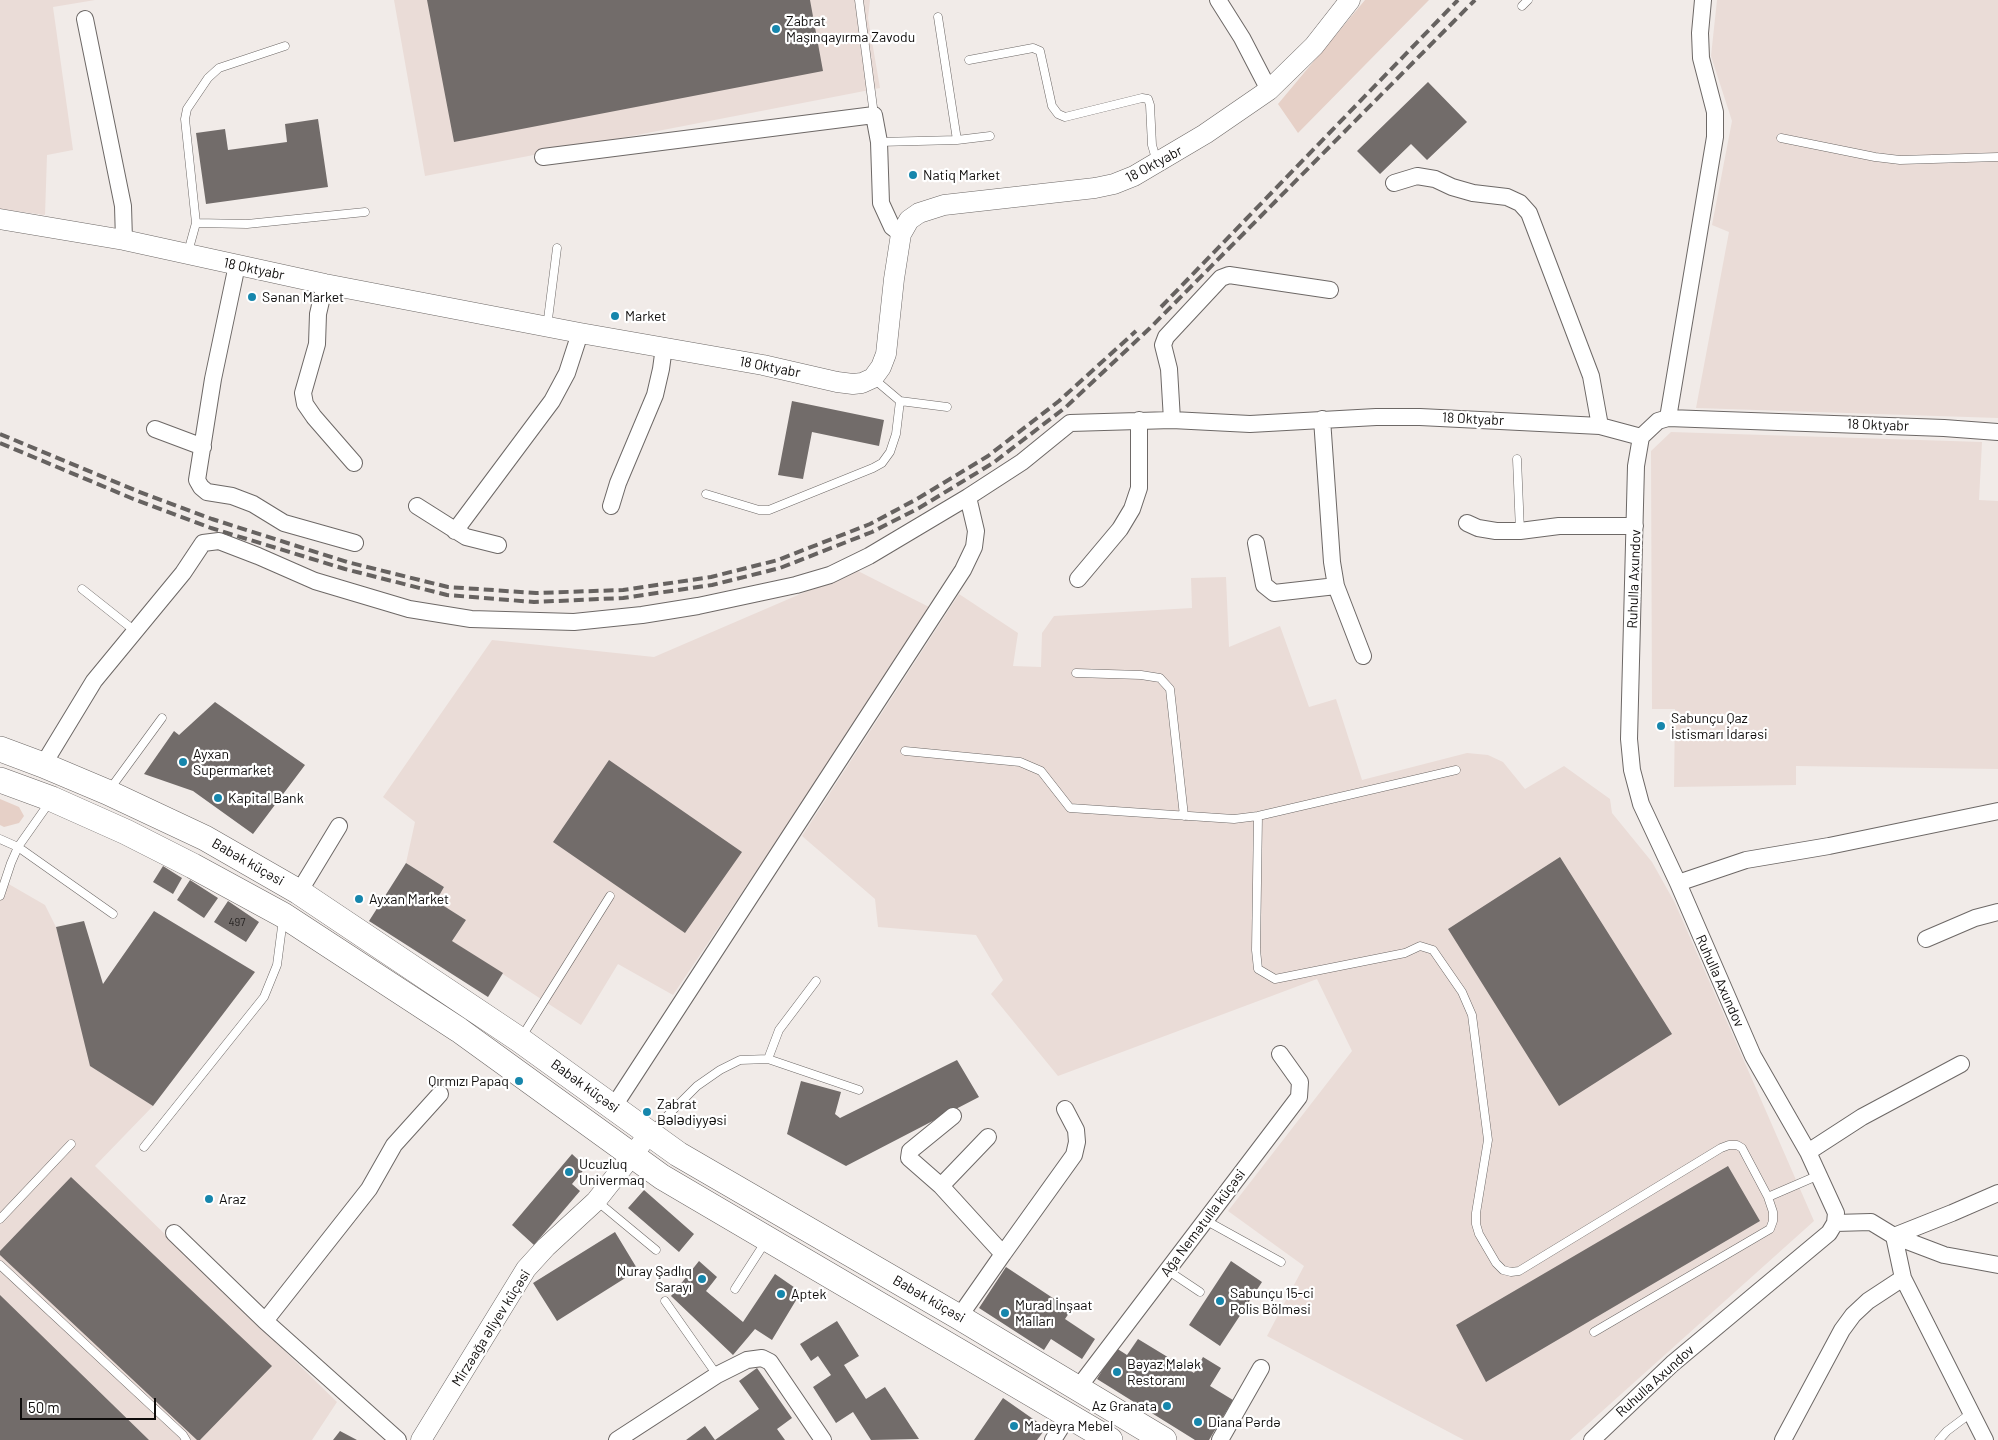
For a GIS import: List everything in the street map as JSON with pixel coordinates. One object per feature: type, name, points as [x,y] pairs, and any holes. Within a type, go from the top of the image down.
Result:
[{"type":"main road","name":"Babək küçəsi","points":[[0,749],[107,792],[205,838],[299,892],[520,1040],[614,1106],[649,1134],[707,1172],[959,1317],[1164,1440]]},
{"type":"main road","name":"Babək küçəsi","points":[[0,780],[52,799],[126,832],[283,915],[459,1030],[669,1181],[1110,1440]]},
{"type":"street","points":[[1218,0],[1242,38],[1269,90]]},
{"type":"street","name":"18 Oktyabr","points":[[0,219],[124,240],[325,284],[580,333],[762,365],[853,384],[873,378],[881,367],[886,354],[901,234],[909,220],[919,213],[944,204],[1095,188],[1114,184],[1134,176],[1157,164],[1239,112],[1269,90],[1314,46],[1350,0]]},
{"type":"street","points":[[1641,437],[1658,421],[1668,418],[1715,137],[1715,112],[1701,58],[1700,33],[1703,0]]},
{"type":"street","points":[[85,19],[123,206],[124,240]]},
{"type":"street","points":[[543,157],[874,115],[879,142],[881,203],[892,227],[901,234]]},
{"type":"street","points":[[1394,183],[1417,176],[1435,178],[1452,187],[1473,193],[1507,198],[1520,203],[1529,214],[1591,376],[1600,426]]},
{"type":"street","points":[[238,265],[214,379],[197,480],[207,492],[232,496],[253,504],[284,523],[355,544]]},
{"type":"street","points":[[1172,420],[1169,369],[1163,344],[1166,337],[1221,278],[1230,275],[1330,290]]},
{"type":"street","points":[[325,284],[318,314],[316,344],[304,393],[305,404],[354,463]]},
{"type":"street","points":[[455,530],[552,401],[567,373],[580,333]]},
{"type":"street","points":[[611,506],[654,395],[664,348]]},
{"type":"street","name":"18 Oktyabr","points":[[43,765],[94,681],[183,573],[203,543],[218,542],[258,556],[315,581],[409,609],[471,619],[574,622],[642,615],[698,606],[796,586],[830,575],[869,556],[968,497],[1022,462],[1070,423],[1172,420],[1250,424],[1322,419],[1420,416],[1600,426],[1641,437]]},
{"type":"street","name":"18 Oktyabr","points":[[1668,418],[1944,428],[1998,432]]},
{"type":"street","points":[[1322,419],[1332,562],[1336,586],[1363,656]]},
{"type":"street","points":[[1078,579],[1120,529],[1132,509],[1139,488],[1139,420]]},
{"type":"street","points":[[155,429],[202,447]]},
{"type":"street","name":"Ruhulla Axundov","points":[[1592,1440],[1672,1364],[1829,1232],[1835,1223],[1836,1213],[1808,1152],[1753,1056],[1678,882],[1641,804],[1632,770],[1629,739],[1636,466],[1641,437]]},
{"type":"street","points":[[614,1106],[963,570],[974,547],[976,531],[968,497]]},
{"type":"street","points":[[417,506],[466,537],[498,545]]},
{"type":"street","points":[[1467,524],[1496,531],[1520,531],[1559,526],[1635,526]]},
{"type":"street","points":[[1256,543],[1264,585],[1274,593],[1336,586]]},
{"type":"street","points":[[1678,882],[1746,860],[1829,846],[1998,811]]},
{"type":"street","points":[[299,892],[339,826]]},
{"type":"street","points":[[1926,940],[1975,918],[1998,912]]},
{"type":"street","name":"Ağa Nemətulla küçəsi","points":[[1078,1388],[1299,1097],[1300,1082],[1280,1054]]},
{"type":"street","points":[[1808,1152],[1862,1117],[1961,1064]]},
{"type":"street","points":[[265,1321],[369,1189],[394,1145],[440,1094]]},
{"type":"street","points":[[959,1317],[1074,1155],[1077,1142],[1076,1130],[1065,1108]]},
{"type":"street","points":[[953,1116],[910,1151],[909,1158],[941,1186],[1003,1254]]},
{"type":"street","name":"Mirzəağa Əliyev küçəsi","points":[[421,1440],[526,1270],[546,1247],[596,1200],[649,1134]]},
{"type":"street","points":[[941,1186],[988,1137]]},
{"type":"street","points":[[1894,1236],[1952,1214],[1998,1193]]},
{"type":"street","points":[[1835,1223],[1871,1222],[1894,1236],[1944,1254],[1998,1265]]},
{"type":"street","points":[[174,1233],[265,1321],[398,1440]]},
{"type":"street","points":[[1894,1236],[1903,1278],[1985,1440]]},
{"type":"street","points":[[1783,1440],[1842,1330],[1853,1315],[1868,1301],[1903,1278]]},
{"type":"street","points":[[617,1440],[717,1375],[747,1360],[762,1358],[770,1362],[823,1440]]},
{"type":"street","points":[[1220,1440],[1261,1368]]},
{"type":"street","points":[[1052,1440],[1068,1416]]},
{"type":"lane","points":[[858,0],[874,115]]},
{"type":"lane","points":[[938,17],[957,140]]},
{"type":"lane","points":[[187,254],[196,223],[185,119],[186,109],[208,78],[218,68],[285,46]]},
{"type":"lane","points":[[969,60],[1033,48],[1040,50],[1052,106],[1058,114],[1065,117],[1142,98],[1148,99],[1152,146],[1157,164]]},
{"type":"lane","points":[[879,142],[957,140],[990,136]]},
{"type":"lane","points":[[1781,138],[1875,157],[1900,160],[1998,157]]},
{"type":"lane","points":[[196,223],[247,224],[365,212]]},
{"type":"lane","points":[[547,326],[558,248]]},
{"type":"lane","points":[[873,378],[900,400],[947,407]]},
{"type":"lane","points":[[706,494],[759,510],[769,510],[873,468],[882,462],[890,452],[896,434],[900,400]]},
{"type":"lane","points":[[1517,460],[1520,531]]},
{"type":"lane","points":[[82,589],[135,631]]},
{"type":"lane","points":[[1076,673],[1141,675],[1160,678],[1170,689],[1184,816]]},
{"type":"lane","points":[[107,792],[162,718]]},
{"type":"lane","points":[[906,751],[1020,762],[1041,771],[1070,808],[1234,819],[1258,816],[1456,770]]},
{"type":"lane","points":[[0,896],[18,847],[52,799]]},
{"type":"lane","points":[[1258,816],[1256,950],[1258,969],[1275,979],[1405,953],[1420,946],[1433,950],[1462,992],[1472,1014],[1488,1140],[1476,1213],[1476,1224],[1479,1234],[1496,1263],[1503,1270],[1519,1271],[1721,1148],[1729,1145],[1737,1145],[1742,1148],[1768,1197],[1773,1212],[1773,1221],[1770,1228],[1594,1332]]},
{"type":"lane","points":[[0,839],[18,847],[113,914]]},
{"type":"lane","points":[[520,1040],[610,896]]},
{"type":"lane","points":[[144,1147],[264,997],[277,965],[283,915]]},
{"type":"lane","points":[[768,1059],[779,1030],[816,981]]},
{"type":"lane","points":[[649,1134],[697,1086],[720,1070],[740,1060],[768,1059],[859,1090]]},
{"type":"lane","points":[[0,1219],[71,1144]]},
{"type":"lane","points":[[1768,1197],[1819,1175]]},
{"type":"lane","points":[[596,1200],[656,1250]]},
{"type":"lane","points":[[1205,1220],[1281,1262]]},
{"type":"lane","points":[[735,1289],[767,1240]]},
{"type":"lane","points":[[0,1265],[183,1435],[186,1440]]},
{"type":"lane","points":[[1167,1270],[1200,1292]]},
{"type":"lane","points":[[665,1301],[717,1375]]},
{"type":"lane","points":[[1939,1440],[1947,1431],[1971,1413]]},
{"type":"shaded area","points":[[0,0],[95,0],[53,7],[73,150],[47,155],[45,215],[0,209]]},
{"type":"shaded area","points":[[394,0],[870,0],[868,18],[880,88],[425,176]]},
{"type":"shaded area","points":[[1365,0],[1429,0],[1298,133],[1278,104]]},
{"type":"shaded area","points":[[1717,0],[1998,0],[1998,418],[1696,408],[1729,232],[1712,225],[1732,121],[1711,56]]},
{"type":"shaded area","points":[[1671,432],[1982,442],[1979,500],[1998,501],[1998,769],[1796,766],[1796,785],[1674,787],[1675,709],[1652,709],[1651,451]]},
{"type":"shaded area","points":[[856,570],[933,609],[673,995],[618,964],[581,1025],[452,941],[466,920],[436,901],[444,887],[406,863],[415,822],[383,797],[492,640],[654,657]]},
{"type":"shaded area","points":[[1226,577],[1229,647],[1280,626],[1309,707],[1336,699],[1362,780],[1467,753],[1488,755],[1503,762],[1525,789],[1564,766],[1610,799],[1612,813],[1652,862],[1675,903],[1814,1221],[1570,1440],[1464,1440],[1267,1336],[1304,1266],[1228,1211],[1352,1051],[1317,979],[1058,1076],[991,994],[1003,980],[976,935],[878,927],[875,899],[802,836],[959,594],[1018,633],[1013,666],[1041,667],[1042,633],[1054,616],[1192,608],[1191,578]]},
{"type":"shaded area","points":[[0,799],[19,807],[24,816],[19,823],[4,827],[0,825]]},
{"type":"shaded area","points":[[0,879],[45,905],[56,927],[91,1066],[153,1106],[95,1166],[337,1402],[312,1440],[0,1440]]},
{"type":"building","points":[[427,0],[810,0],[823,71],[454,142]]},
{"type":"building","points":[[1428,82],[1467,122],[1427,160],[1411,144],[1380,174],[1357,151]]},
{"type":"building","points":[[318,119],[328,187],[206,204],[196,133],[225,129],[228,150],[287,142],[285,124]]},
{"type":"building","points":[[792,401],[884,420],[879,446],[812,432],[803,479],[778,475]]},
{"type":"building","points":[[215,702],[305,765],[253,834],[193,791],[144,774],[174,731],[179,735]]},
{"type":"building","points":[[609,760],[742,852],[685,933],[553,842]]},
{"type":"building","points":[[1560,857],[1672,1034],[1559,1106],[1448,929]]},
{"type":"building","points":[[406,863],[444,887],[436,901],[466,920],[452,941],[503,973],[488,997],[369,921]]},
{"type":"building","points":[[163,866],[182,878],[173,894],[153,882]]},
{"type":"building","points":[[190,880],[218,898],[204,918],[177,900]]},
{"type":"building","points":[[228,901],[259,922],[246,942],[214,922]]},
{"type":"building","points":[[154,911],[255,972],[153,1106],[90,1066],[56,927],[84,921],[103,984]]},
{"type":"building","points":[[957,1060],[979,1097],[846,1166],[787,1134],[801,1081],[841,1092],[835,1114],[840,1118]]},
{"type":"building","points":[[572,1154],[586,1167],[572,1184],[580,1191],[534,1245],[512,1225]]},
{"type":"building","points":[[1728,1166],[1760,1221],[1486,1382],[1456,1325]]},
{"type":"building","points":[[71,1177],[272,1366],[200,1440],[197,1440],[0,1255],[0,1251]]},
{"type":"building","points":[[644,1190],[694,1234],[679,1252],[628,1208]]},
{"type":"building","points":[[615,1232],[638,1270],[557,1321],[533,1283]]},
{"type":"building","points":[[699,1261],[717,1277],[706,1291],[743,1322],[775,1274],[801,1292],[772,1340],[755,1329],[733,1355],[671,1296]]},
{"type":"building","points":[[1231,1261],[1262,1282],[1220,1346],[1189,1325]]},
{"type":"building","points":[[1006,1267],[1071,1310],[1065,1319],[1095,1339],[1082,1359],[1051,1339],[1044,1350],[979,1308]]},
{"type":"building","points":[[0,1295],[149,1440],[0,1440]]},
{"type":"building","points":[[837,1321],[859,1356],[844,1365],[866,1399],[885,1387],[919,1439],[871,1440],[853,1412],[836,1423],[813,1387],[831,1375],[818,1356],[811,1361],[800,1344]]},
{"type":"building","points":[[1138,1339],[1194,1373],[1203,1357],[1221,1368],[1210,1386],[1233,1400],[1209,1440],[1195,1440],[1097,1379],[1116,1348],[1127,1355]]},
{"type":"building","points":[[757,1368],[792,1418],[777,1429],[785,1440],[715,1440],[759,1409],[739,1381]]},
{"type":"building","points":[[1003,1398],[1046,1428],[1037,1440],[974,1440]]},
{"type":"building","points":[[705,1426],[715,1440],[686,1440]]},
{"type":"building","points":[[340,1431],[357,1440],[333,1440]]},
{"type":"railway","points":[[1161,307],[1458,0]]},
{"type":"railway","points":[[0,443],[131,498],[211,528],[345,569],[447,595],[534,602],[623,598],[712,585],[780,568],[872,532],[919,508],[993,463],[1066,407],[1150,328],[1475,0]]},
{"type":"railway","points":[[0,434],[137,491],[212,519],[347,562],[448,587],[536,593],[623,590],[711,577],[778,560],[870,524],[917,499],[988,456],[1059,401],[1136,331]]},
{"type":"place","name":"Zabrat Maşınqayırma Zavodu","points":[[776,29]]},
{"type":"place","name":"Natiq Market","points":[[913,175]]},
{"type":"place","name":"Sənan Market","points":[[252,297]]},
{"type":"place","name":"Market","points":[[615,316]]},
{"type":"place","name":"Sabunçu Qaz İstismarı İdarəsi","points":[[1661,726]]},
{"type":"place","name":"Ayxan Supermarket","points":[[183,762]]},
{"type":"place","name":"Kapital Bank","points":[[218,798]]},
{"type":"place","name":"Ayxan Market","points":[[359,899]]},
{"type":"place","name":"Qırmızı Papaq","points":[[519,1081]]},
{"type":"place","name":"Zabrat Bәlәdiyyәsi","points":[[647,1112]]},
{"type":"place","name":"Ucuzluq Univermaq","points":[[569,1172]]},
{"type":"place","name":"Araz","points":[[209,1199]]},
{"type":"place","name":"Nuray Şadlıq Sarayı","points":[[702,1279]]},
{"type":"place","name":"Aptek","points":[[781,1294]]},
{"type":"place","name":"Sabunçu 15-ci Polis Bölməsi","points":[[1220,1301]]},
{"type":"place","name":"Murad İnşaat Malları","points":[[1005,1313]]},
{"type":"place","name":"Bəyaz Mələk Restoranı","points":[[1117,1372]]},
{"type":"place","name":"Az Granata","points":[[1167,1406]]},
{"type":"place","name":"Diana Pərdə","points":[[1198,1422]]},
{"type":"place","name":"Madeyra Mebel","points":[[1014,1426]]}]
